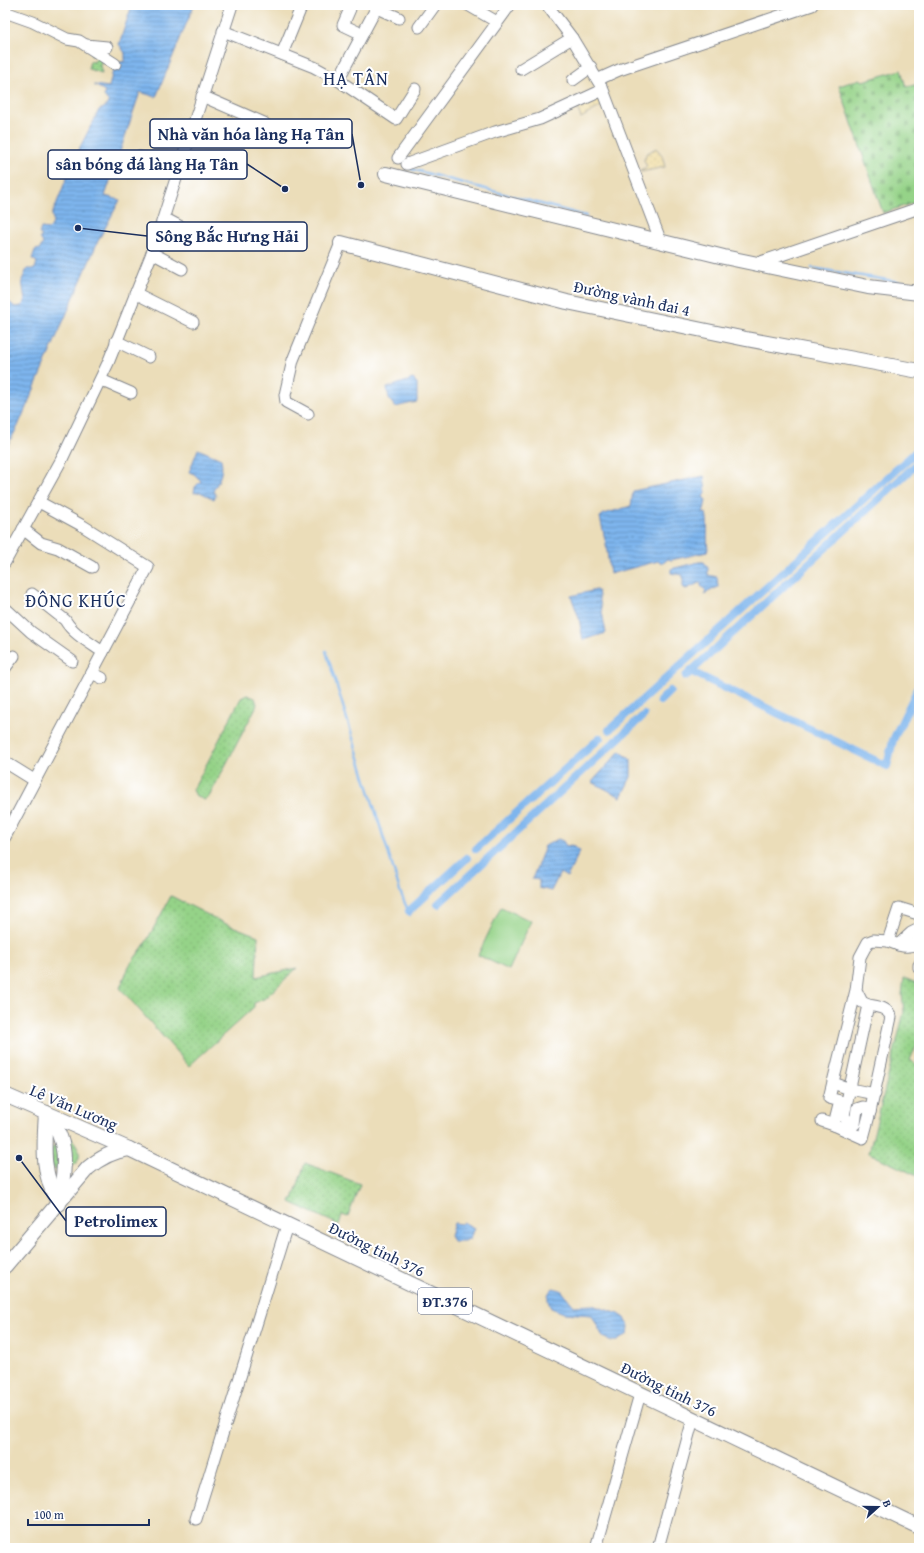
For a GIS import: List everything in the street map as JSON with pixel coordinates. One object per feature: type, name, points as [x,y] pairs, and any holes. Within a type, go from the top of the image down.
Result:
[{"type":"main road","points":[[386,174],[754,264],[868,287],[919,294]]},
{"type":"main road","name":"Đường vành đai 4","points":[[341,243],[567,302],[746,339],[919,371]]},
{"type":"main road","name":"Lê Văn Lương","points":[[5,1095],[129,1149]]},
{"type":"main road","points":[[46,1113],[57,1129],[64,1153],[65,1173],[58,1204]]},
{"type":"main road","points":[[46,1113],[44,1138],[46,1176],[50,1189],[58,1204]]},
{"type":"main road","points":[[5,1266],[94,1163],[118,1150],[129,1149]]},
{"type":"main road","name":"Đường tỉnh 376","points":[[129,1149],[919,1527]]},
{"type":"street","points":[[5,562],[64,457],[101,380],[152,253],[232,5]]},
{"type":"street","points":[[282,54],[302,5]]},
{"type":"street","points":[[418,27],[435,5]]},
{"type":"street","points":[[468,5],[497,22]]},
{"type":"street","points":[[510,5],[402,161],[540,119],[603,90]]},
{"type":"street","points":[[547,5],[572,38],[599,79],[661,242]]},
{"type":"street","points":[[599,79],[619,70],[812,5]]},
{"type":"street","points":[[338,80],[378,7],[399,18]]},
{"type":"street","points":[[350,9],[343,25],[362,34]]},
{"type":"street","points":[[5,12],[85,45],[115,64]]},
{"type":"street","points":[[223,31],[314,67],[338,80],[396,119],[416,89]]},
{"type":"street","points":[[521,69],[572,38]]},
{"type":"street","points":[[85,45],[107,46]]},
{"type":"street","points":[[573,80],[591,67]]},
{"type":"street","points":[[202,96],[264,123]]},
{"type":"street","points":[[138,157],[180,165]]},
{"type":"street","points":[[754,264],[919,208]]},
{"type":"street","points":[[164,218],[198,236]]},
{"type":"street","points":[[308,414],[286,402],[285,395],[293,360],[341,243]]},
{"type":"street","points":[[152,253],[182,269]]},
{"type":"street","points":[[136,293],[193,322]]},
{"type":"street","points":[[116,341],[149,357]]},
{"type":"street","points":[[101,380],[131,393]]},
{"type":"street","points":[[5,837],[148,567],[83,526],[39,502]]},
{"type":"street","points":[[23,529],[41,543],[58,548],[92,567]]},
{"type":"street","points":[[32,594],[65,620],[68,625],[81,636],[103,652]]},
{"type":"street","points":[[5,608],[31,632],[72,661]]},
{"type":"street","points":[[5,668],[14,656]]},
{"type":"street","points":[[92,673],[102,678]]},
{"type":"street","points":[[5,762],[34,780]]},
{"type":"street","points":[[893,943],[899,908],[914,913],[919,912]]},
{"type":"street","points":[[893,943],[919,929]]},
{"type":"street","points":[[834,1125],[840,1101],[829,1098],[856,990],[860,957],[864,947],[873,940],[909,947],[917,942],[919,938]]},
{"type":"street","points":[[822,1121],[863,1138],[875,1094],[891,1017],[889,1011],[862,1002],[856,990]]},
{"type":"street","points":[[868,1005],[844,1115],[848,1123],[855,1124],[857,1109],[863,1107],[868,1108],[870,1112]]},
{"type":"street","points":[[833,1083],[850,1089],[875,1094]]},
{"type":"street","points":[[196,1519],[288,1225]]},
{"type":"street","points":[[596,1548],[640,1394]]},
{"type":"street","points":[[658,1548],[693,1419]]},
{"type":"green space","points":[[93,50],[103,56],[100,66],[102,73],[88,69],[90,61],[94,62],[99,54],[91,56]]},
{"type":"green space","points":[[901,70],[906,87],[919,84],[919,201],[883,213],[839,86],[860,79],[863,81]]},
{"type":"green space","points":[[247,695],[255,698],[257,704],[256,707],[209,797],[204,800],[196,796],[193,790],[241,698]]},
{"type":"green space","points":[[171,896],[224,923],[258,936],[256,977],[297,968],[264,999],[254,1003],[254,1007],[189,1066],[120,988],[129,966],[145,944]]},
{"type":"green space","points":[[501,907],[531,921],[509,970],[478,955]]},
{"type":"green space","points":[[904,978],[919,984],[919,1040],[910,1060],[919,1066],[919,1177],[869,1153],[904,1012],[902,995]]},
{"type":"green space","points":[[65,1135],[69,1137],[76,1145],[79,1155],[76,1163],[71,1166],[70,1155]]},
{"type":"green space","points":[[55,1145],[58,1151],[58,1170],[52,1167],[51,1149]]},
{"type":"green space","points":[[305,1163],[360,1184],[348,1217],[342,1215],[339,1225],[290,1202],[291,1199],[293,1199]]},
{"type":"sand","points":[[595,98],[603,102],[603,105],[581,118],[577,107]]},
{"type":"sand","points":[[656,148],[662,155],[665,167],[641,172],[640,170],[647,167],[644,160],[646,154]]},
{"type":"water","points":[[132,5],[194,5],[156,97],[140,92],[105,196],[120,200],[98,241],[18,426],[5,450],[5,310],[9,302],[15,307],[22,306],[25,301],[22,280],[27,269],[35,269],[37,262],[32,259],[35,250],[40,249],[43,243],[40,238],[42,235],[39,234],[41,228],[49,229],[51,226],[53,221],[52,215],[75,157],[99,110],[104,108],[109,102],[104,96],[105,91],[94,85],[109,87],[115,67],[117,64],[125,61],[125,53],[119,44]]},
{"type":"water","points":[[413,379],[417,383],[417,402],[395,407],[389,399],[387,388]]},
{"type":"water","points":[[198,449],[221,459],[222,463],[219,480],[213,491],[216,495],[214,499],[200,492],[194,493],[195,487],[201,481],[194,474],[189,472]]},
{"type":"water","points":[[704,476],[706,493],[703,496],[706,501],[703,514],[706,513],[707,517],[707,552],[671,560],[668,559],[663,563],[658,561],[610,574],[606,544],[600,517],[604,514],[631,506],[633,491]]},
{"type":"water","points":[[704,562],[708,568],[708,575],[717,577],[718,587],[704,594],[706,591],[701,586],[701,582],[686,589],[683,587],[683,575],[671,573],[671,569]]},
{"type":"water","points":[[596,590],[598,591],[606,633],[583,640],[579,618],[571,596]]},
{"type":"water","points":[[620,751],[631,760],[631,777],[621,797],[592,782]]},
{"type":"water","points":[[558,839],[563,841],[566,846],[571,845],[580,851],[567,877],[560,873],[551,891],[539,888],[539,880],[532,879],[544,849],[543,847]]},
{"type":"water","points":[[463,1222],[474,1228],[470,1238],[464,1241],[453,1241],[450,1236],[454,1223],[461,1224]]},
{"type":"water","points":[[553,1288],[561,1290],[574,1306],[592,1305],[619,1314],[625,1318],[629,1327],[628,1334],[617,1341],[609,1341],[602,1335],[592,1315],[564,1313],[551,1308],[548,1297]]},
{"type":"waterway","points":[[411,169],[586,216]]},
{"type":"waterway","points":[[812,268],[919,285]]},
{"type":"waterway","points":[[609,730],[919,449]]},
{"type":"waterway","points":[[686,676],[919,462]]},
{"type":"waterway","points":[[326,651],[401,894],[410,915]]},
{"type":"waterway","points":[[690,671],[887,766],[893,740],[919,686]]},
{"type":"waterway","points":[[660,701],[670,691]]},
{"type":"waterway","points":[[438,904],[644,715]]},
{"type":"waterway","points":[[476,849],[600,738]]},
{"type":"waterway","points":[[409,911],[467,858]]},
{"type":"place","name":"Nhà văn hóa làng Hạ Tân","points":[[361,185]]},
{"type":"place","name":"sân bóng đá làng Hạ Tân","points":[[285,189]]},
{"type":"place","name":"Sông Bắc Hưng Hải","points":[[78,228]]},
{"type":"place","name":"Petrolimex","points":[[19,1158]]},
{"type":"district","name":"HẠ TÂN","points":[[356,78]]},
{"type":"district","name":"ĐÔNG KHÚC","points":[[76,600]]}]
